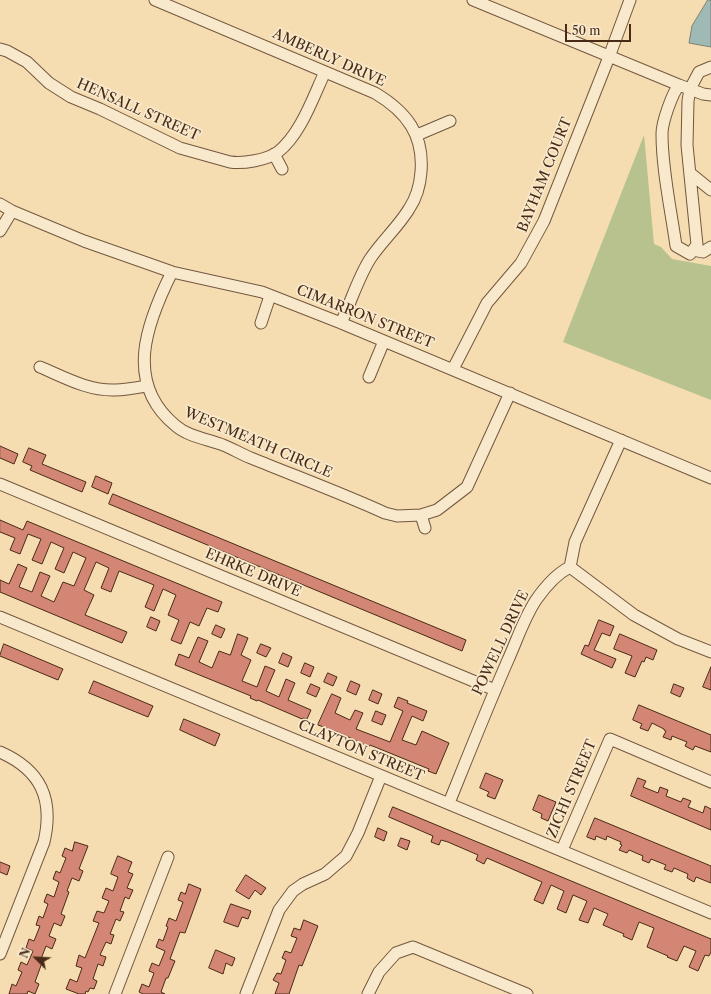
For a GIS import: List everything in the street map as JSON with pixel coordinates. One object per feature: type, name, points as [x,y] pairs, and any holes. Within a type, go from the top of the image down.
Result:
[{"type":"street","name":"AMBERLY DRIVE","points":[[155,0],[376,93],[399,110],[412,126],[417,135],[421,151],[422,164],[418,191],[408,210],[369,260],[341,323]]},
{"type":"street","points":[[473,0],[492,4],[609,57],[690,89],[711,95]]},
{"type":"street","name":"BAYHAM COURT","points":[[453,369],[487,303],[522,263],[544,221],[630,0]]},
{"type":"street","name":"HENSALL STREET","points":[[0,49],[7,51],[27,62],[49,82],[71,97],[100,109],[180,148],[236,163],[248,162],[274,154],[286,144],[300,124],[325,72]]},
{"type":"street","points":[[675,83],[662,132],[664,163],[676,246],[690,254],[697,245],[687,145],[688,101],[690,89],[699,72],[711,67]]},
{"type":"street","points":[[417,135],[450,120]]},
{"type":"street","points":[[274,154],[282,169]]},
{"type":"street","points":[[690,173],[711,190]]},
{"type":"street","name":"CIMARRON STREET","points":[[0,204],[12,212],[84,241],[172,272],[237,286],[270,296],[341,323],[510,392],[711,478]]},
{"type":"street","points":[[0,231],[12,212]]},
{"type":"street","points":[[693,250],[703,252],[711,246]]},
{"type":"street","name":"WESTMEATH CIRCLE","points":[[172,272],[160,296],[148,330],[144,357],[147,386],[155,403],[165,416],[176,427],[188,433],[223,445],[385,513],[397,516],[421,515],[437,510],[467,487],[510,392]]},
{"type":"street","points":[[261,323],[270,296]]},
{"type":"street","points":[[370,377],[384,341]]},
{"type":"street","points":[[40,367],[81,385],[104,390],[147,386]]},
{"type":"street","points":[[621,440],[575,542],[570,567],[634,615],[678,639],[711,652]]},
{"type":"street","name":"EHRKE DRIVE","points":[[0,484],[495,690]]},
{"type":"street","points":[[421,515],[425,528]]},
{"type":"street","name":"POWELL DRIVE","points":[[448,803],[495,690],[528,616],[546,586],[561,571],[570,567]]},
{"type":"street","name":"CLAYTON STREET","points":[[0,617],[711,913]]},
{"type":"street","name":"ZICHI STREET","points":[[562,850],[610,739],[711,782]]},
{"type":"street","points":[[0,752],[20,762],[34,775],[44,792],[47,802],[48,817],[44,842],[0,954]]},
{"type":"street","points":[[246,994],[279,910],[293,891],[302,884],[325,874],[346,856],[358,833],[381,776]]},
{"type":"street","points":[[115,994],[168,857]]},
{"type":"street","points":[[368,994],[379,972],[396,953],[413,947],[527,994]]},
{"type":"green space","points":[[644,135],[654,244],[661,247],[672,259],[711,266],[711,400],[563,342]]},
{"type":"water","points":[[708,0],[711,0],[711,47],[689,43],[692,26]]},
{"type":"building","points":[[0,446],[18,454],[14,464],[0,458]]},
{"type":"building","points":[[29,448],[46,455],[42,464],[86,482],[82,492],[30,470],[32,466],[23,462]]},
{"type":"building","points":[[96,476],[112,483],[108,494],[92,487]]},
{"type":"building","points":[[113,494],[466,640],[462,651],[109,504]]},
{"type":"building","points":[[0,520],[23,530],[27,521],[222,602],[218,612],[207,608],[199,626],[190,622],[181,644],[171,640],[179,620],[168,615],[176,595],[163,589],[154,611],[145,607],[154,585],[119,571],[111,592],[101,588],[109,568],[96,562],[84,590],[94,595],[85,615],[127,632],[122,643],[0,592],[0,580],[9,584],[18,564],[27,568],[19,587],[32,592],[40,572],[50,576],[41,596],[54,602],[63,582],[74,586],[86,558],[73,552],[64,573],[55,569],[64,548],[51,542],[42,564],[32,560],[41,539],[28,534],[20,554],[10,550],[15,538],[0,532]]},
{"type":"building","points":[[151,617],[160,621],[156,631],[147,627]]},
{"type":"building","points":[[599,620],[614,626],[610,636],[602,633],[594,650],[616,659],[612,668],[581,654],[585,645],[588,646]]},
{"type":"building","points":[[216,625],[225,629],[221,638],[212,634]]},
{"type":"building","points":[[238,634],[248,638],[241,655],[251,660],[242,681],[257,687],[265,666],[275,670],[266,691],[279,697],[286,679],[295,683],[288,700],[311,710],[307,719],[302,719],[258,700],[257,701],[250,698],[251,696],[175,665],[179,654],[189,658],[198,637],[208,641],[199,662],[212,668],[219,651],[230,655]]},
{"type":"building","points":[[620,634],[657,650],[653,660],[646,657],[644,662],[642,661],[635,677],[625,673],[632,656],[614,649]]},
{"type":"building","points":[[4,644],[63,669],[58,680],[0,656]]},
{"type":"building","points":[[261,644],[271,648],[266,657],[257,653]]},
{"type":"building","points":[[283,653],[292,657],[288,667],[279,663]]},
{"type":"building","points":[[305,663],[314,667],[310,677],[301,673]]},
{"type":"building","points":[[711,667],[711,690],[703,687]]},
{"type":"building","points":[[328,673],[337,677],[333,686],[324,682]]},
{"type":"building","points":[[94,681],[153,706],[148,717],[89,693]]},
{"type":"building","points":[[351,681],[360,685],[356,695],[347,691]]},
{"type":"building","points":[[311,684],[320,688],[316,697],[307,693]]},
{"type":"building","points":[[674,684],[684,688],[680,697],[671,693]]},
{"type":"building","points":[[373,690],[382,694],[378,704],[369,700]]},
{"type":"building","points":[[332,694],[341,698],[335,713],[350,720],[355,710],[363,713],[356,729],[390,742],[403,711],[394,707],[398,697],[408,701],[407,703],[427,711],[423,721],[412,716],[402,740],[416,745],[422,731],[449,743],[436,774],[428,771],[429,769],[370,745],[369,747],[340,733],[318,725]]},
{"type":"building","points":[[639,705],[711,735],[711,752],[695,746],[693,750],[685,746],[687,742],[672,736],[671,740],[663,737],[666,731],[652,723],[648,731],[640,728],[642,724],[633,720]]},
{"type":"building","points":[[376,711],[386,715],[382,725],[372,721]]},
{"type":"building","points":[[184,719],[220,734],[215,746],[180,730]]},
{"type":"building","points":[[486,773],[503,780],[495,799],[487,796],[489,792],[480,788]]},
{"type":"building","points":[[638,778],[646,781],[643,787],[658,793],[660,787],[668,790],[666,796],[681,802],[683,798],[691,801],[688,807],[703,813],[705,806],[711,809],[711,830],[631,796]]},
{"type":"building","points":[[539,795],[556,802],[548,821],[541,818],[542,814],[533,810]]},
{"type":"building","points":[[393,807],[711,939],[711,952],[709,956],[705,955],[698,971],[689,967],[696,951],[684,946],[677,961],[647,947],[654,928],[639,922],[632,940],[623,936],[624,934],[603,925],[608,914],[594,908],[588,923],[579,920],[587,901],[573,895],[566,913],[557,909],[564,891],[551,885],[543,904],[534,900],[542,882],[487,858],[484,864],[476,860],[478,855],[448,842],[441,840],[439,845],[431,842],[433,836],[389,817]]},
{"type":"building","points":[[595,818],[711,866],[711,883],[696,877],[694,882],[687,878],[688,874],[674,868],[672,872],[664,869],[666,865],[651,859],[649,863],[642,860],[643,856],[629,850],[627,853],[619,850],[622,845],[620,844],[621,842],[607,836],[606,840],[596,836],[595,840],[587,837]]},
{"type":"building","points":[[378,828],[387,832],[384,841],[375,837]]},
{"type":"building","points":[[401,838],[410,841],[407,850],[398,846]]},
{"type":"building","points":[[75,842],[88,846],[79,869],[83,871],[79,881],[72,878],[67,891],[69,892],[61,914],[65,916],[61,926],[54,923],[49,936],[56,939],[52,949],[46,946],[41,959],[43,960],[35,982],[39,984],[35,994],[28,991],[27,994],[9,994],[12,984],[16,986],[22,972],[18,970],[21,962],[27,965],[33,951],[26,948],[29,939],[34,941],[40,926],[36,925],[39,916],[43,918],[48,904],[44,902],[47,894],[54,897],[59,882],[53,879],[56,871],[60,873],[66,858],[62,856],[65,848],[72,851]]},
{"type":"building","points":[[118,856],[132,862],[128,872],[133,874],[127,888],[133,890],[129,899],[125,897],[120,911],[124,912],[120,921],[116,919],[110,934],[114,935],[111,944],[106,942],[100,955],[106,957],[103,966],[98,964],[93,979],[97,981],[94,989],[90,988],[85,994],[79,994],[66,989],[70,979],[77,982],[82,968],[76,966],[79,955],[85,958],[99,923],[93,921],[97,911],[104,913],[109,901],[102,898],[106,888],[113,891],[118,877],[111,874]]},
{"type":"building","points":[[0,862],[10,866],[7,875],[0,872]]},
{"type":"building","points":[[246,875],[266,888],[261,895],[255,890],[249,899],[236,891]]},
{"type":"building","points":[[189,884],[201,889],[185,933],[180,932],[170,959],[175,961],[168,978],[166,978],[161,992],[165,994],[143,994],[139,992],[142,984],[149,987],[154,973],[149,971],[152,963],[159,966],[165,951],[156,947],[159,939],[163,941],[168,927],[166,926],[169,918],[176,921],[183,902],[178,900],[181,892],[185,894]]},
{"type":"building","points":[[231,904],[251,911],[248,919],[242,917],[238,927],[224,922]]},
{"type":"building","points":[[304,920],[318,926],[302,966],[299,965],[289,994],[275,994],[279,983],[273,980],[277,973],[281,974],[286,960],[282,958],[285,951],[291,953],[297,938],[291,936],[294,928],[300,930]]},
{"type":"building","points":[[216,950],[235,958],[232,966],[226,963],[223,974],[209,968]]}]
